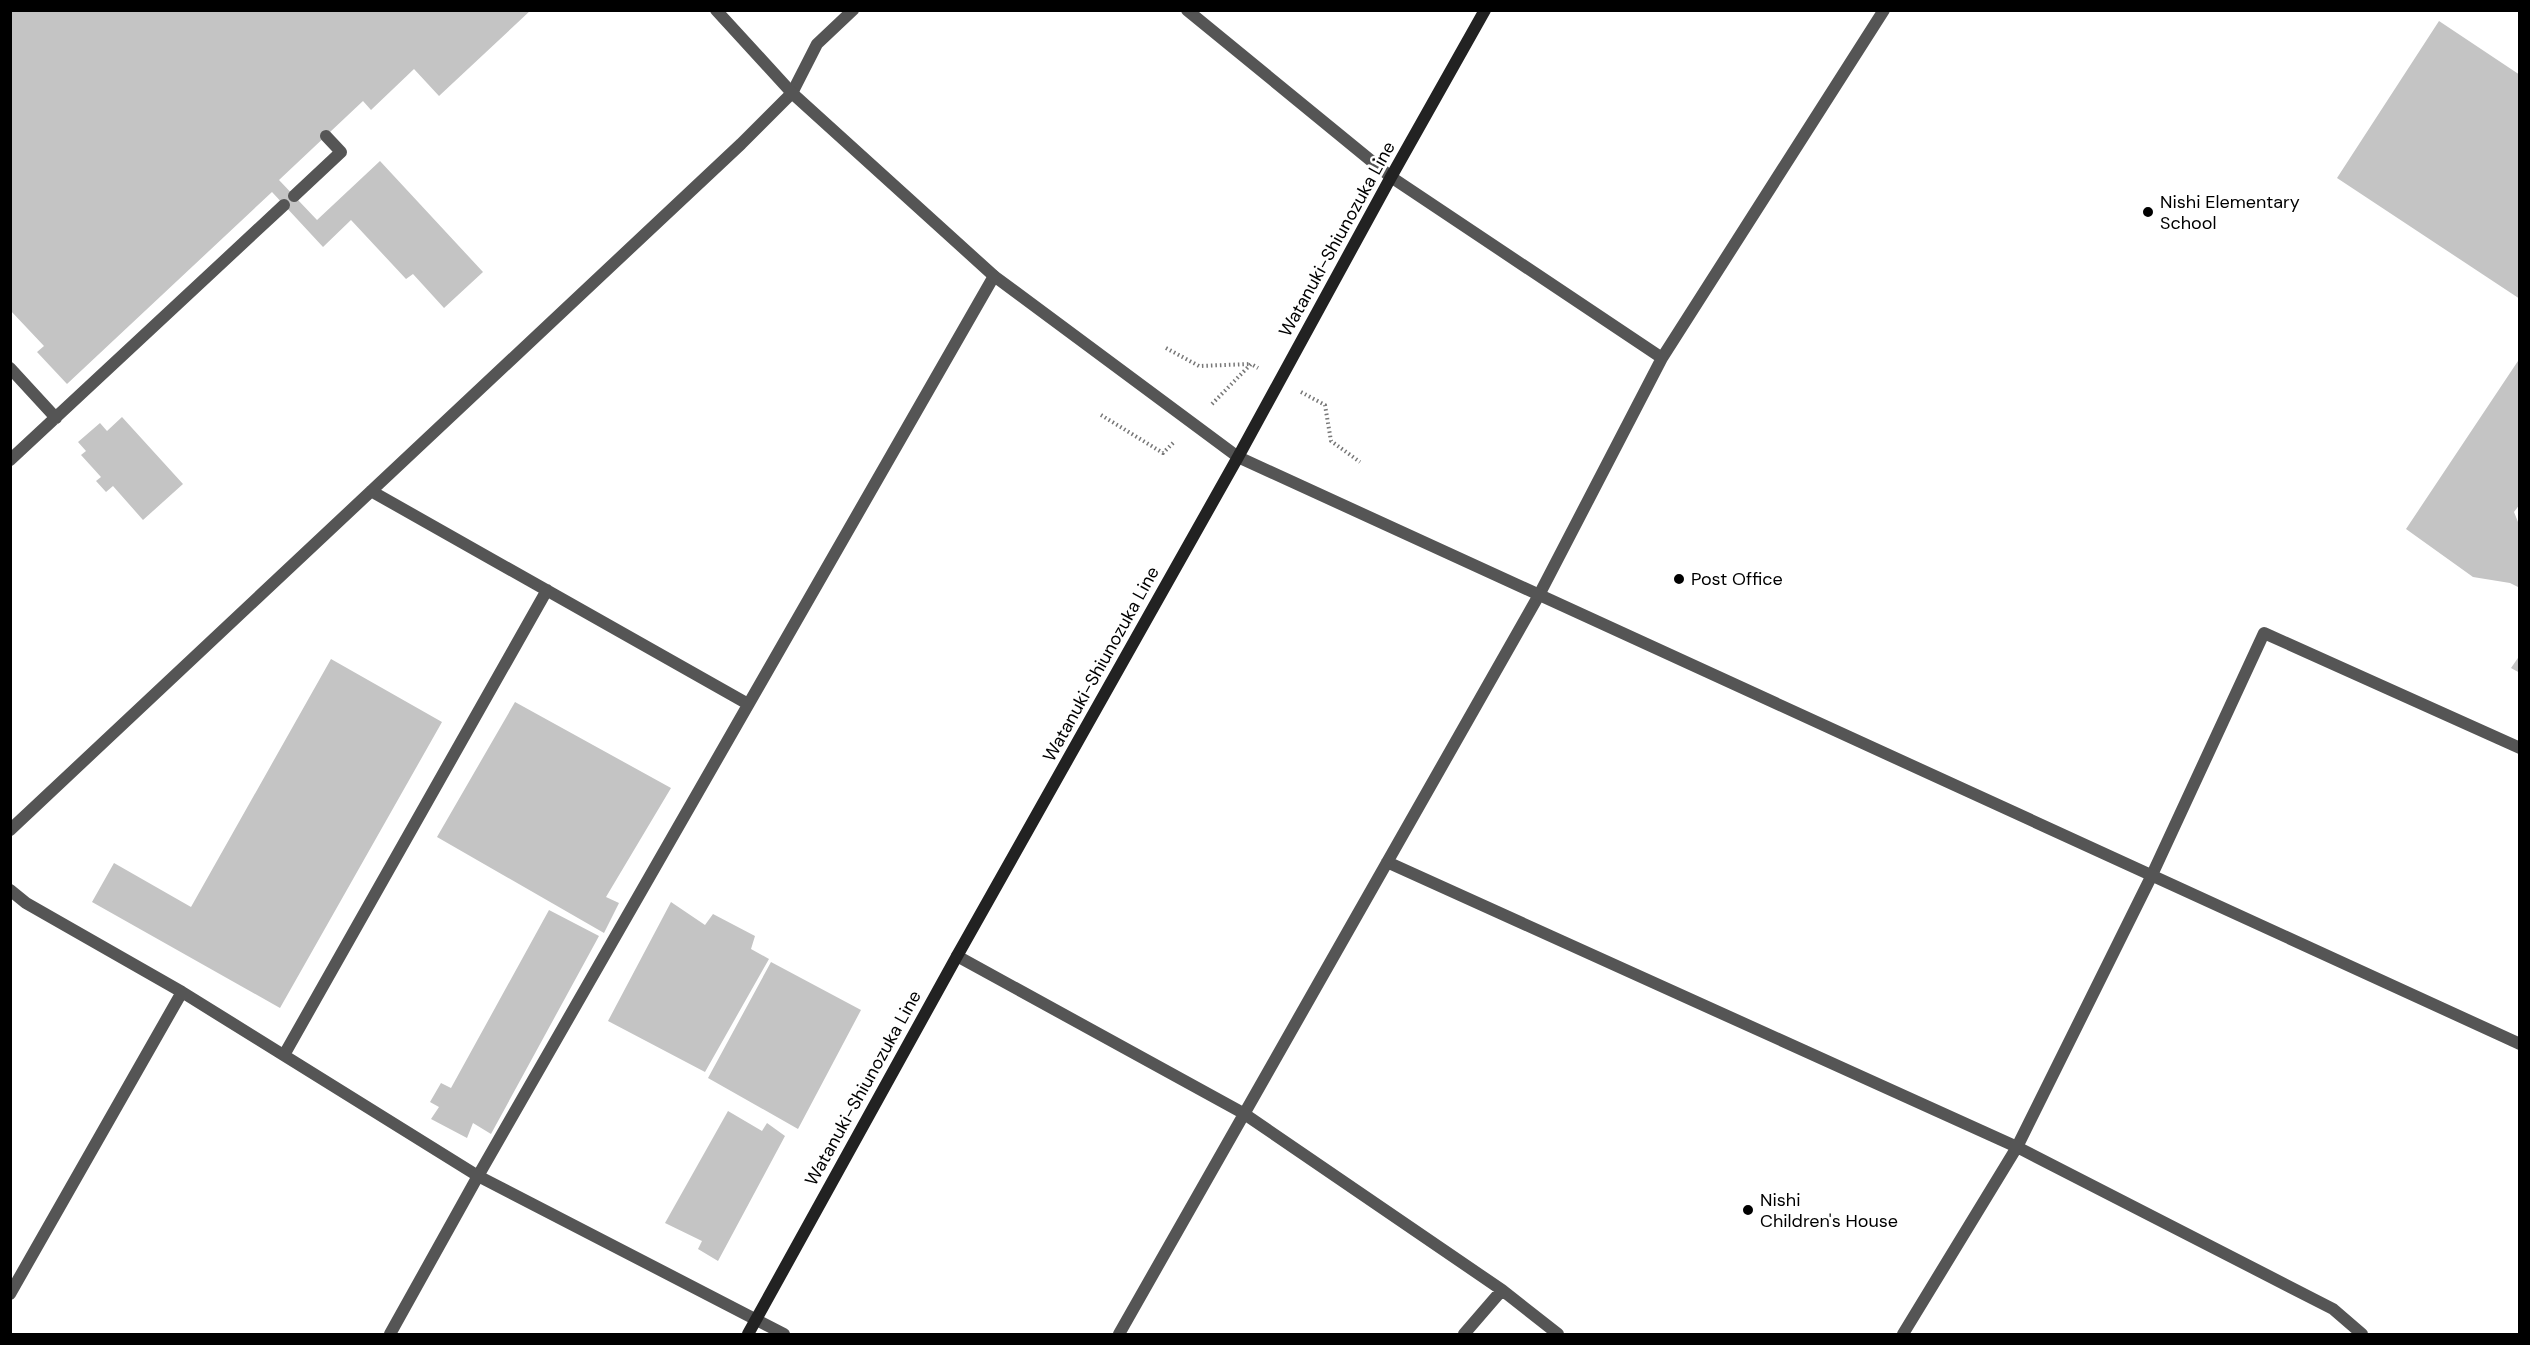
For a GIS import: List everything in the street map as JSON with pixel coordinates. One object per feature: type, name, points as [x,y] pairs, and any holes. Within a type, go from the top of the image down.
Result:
[{"type":"main road","name":"Watanuki-Shiunozuka Line","points":[[748,1335],[1485,10]]},
{"type":"street","points":[[716,10],[792,93],[994,276],[1238,457],[2520,1044]]},
{"type":"street","points":[[10,831],[741,144],[792,93],[817,44],[853,10]]},
{"type":"street","points":[[1187,10],[1391,177],[1662,358]]},
{"type":"street","points":[[1119,1335],[1539,595],[1662,358],[1884,10]]},
{"type":"street","points":[[294,196],[341,152],[326,136]]},
{"type":"street","points":[[10,460],[284,205]]},
{"type":"street","points":[[390,1335],[478,1176],[994,276]]},
{"type":"street","points":[[10,368],[56,418]]},
{"type":"street","points":[[372,491],[748,704]]},
{"type":"street","points":[[284,1055],[547,590]]},
{"type":"street","points":[[1903,1335],[2017,1147],[2151,877],[2264,633],[2520,748]]},
{"type":"street","points":[[1387,862],[2017,1147],[2333,1309],[2362,1335]]},
{"type":"street","points":[[10,890],[26,903],[182,992],[478,1176],[757,1319],[783,1335]]},
{"type":"street","points":[[957,956],[1243,1113],[1502,1290],[1558,1335]]},
{"type":"street","points":[[10,1294],[182,992]]},
{"type":"street","points":[[1464,1335],[1502,1290]]},
{"type":"path","points":[[1166,348],[1199,366],[1251,364]]},
{"type":"path","points":[[1325,405],[1331,441],[1360,462]]},
{"type":"path","points":[[1101,414],[1163,453]]},
{"type":"building","points":[[10,10],[531,10],[439,96],[414,69],[371,110],[363,101],[279,180],[317,220],[380,161],[483,272],[444,308],[413,274],[406,279],[351,220],[323,247],[272,192],[67,384],[37,352],[44,346],[10,310]]},
{"type":"building","points":[[2439,21],[2520,75],[2520,299],[2337,178]]},
{"type":"building","points":[[2520,358],[2520,504],[2514,512],[2520,527],[2520,588],[2510,583],[2473,577],[2406,529]]},
{"type":"building","points":[[122,417],[183,484],[143,520],[113,486],[106,492],[96,481],[101,477],[81,455],[86,451],[78,442],[100,423],[107,431]]},
{"type":"building","points":[[2520,655],[2520,673],[2511,668]]},
{"type":"building","points":[[331,659],[442,722],[280,1008],[92,902],[114,863],[191,907]]},
{"type":"building","points":[[515,702],[671,788],[606,897],[619,903],[604,933],[437,837]]},
{"type":"building","points":[[671,902],[705,925],[713,914],[755,936],[751,949],[769,959],[705,1072],[608,1021]]},
{"type":"building","points":[[549,910],[599,936],[491,1134],[473,1123],[467,1138],[431,1119],[439,1107],[430,1102],[441,1083],[451,1088]]},
{"type":"building","points":[[771,962],[861,1010],[798,1129],[708,1078]]},
{"type":"building","points":[[728,1111],[762,1131],[767,1123],[785,1136],[718,1261],[698,1249],[702,1241],[665,1223]]},
{"type":"place","name":"Nishi Elementary School","points":[[2148,212]]},
{"type":"place","name":"Post Office","points":[[1679,579]]},
{"type":"place","name":"Nishi Children's House","points":[[1748,1210]]}]
